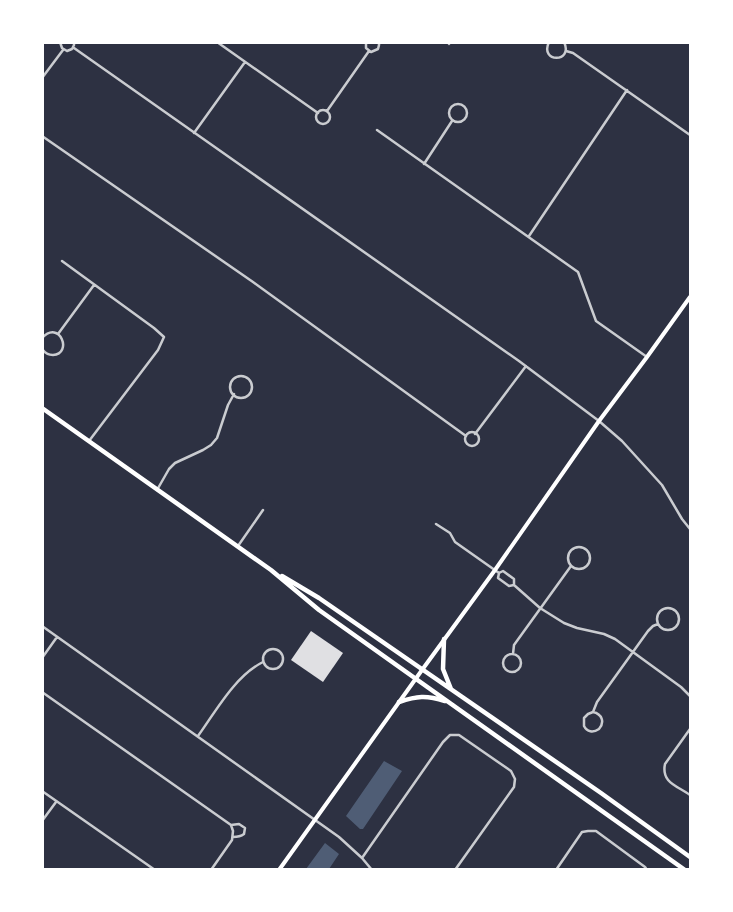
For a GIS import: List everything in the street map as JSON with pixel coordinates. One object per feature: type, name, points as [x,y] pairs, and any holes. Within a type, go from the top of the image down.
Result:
[{"type":"main road","points":[[279,870],[444,639],[497,572],[599,421],[690,297]]},
{"type":"main road","points":[[42,408],[271,570],[319,610],[685,870]]},
{"type":"main road","points":[[271,570],[319,598],[690,857]]},
{"type":"main road","points":[[444,639],[443,669],[451,690]]},
{"type":"main road","points":[[399,702],[417,696],[429,696],[451,703]]},
{"type":"street","points":[[60,42],[63,50],[69,51],[74,48]]},
{"type":"street","points":[[74,42],[74,48]]},
{"type":"street","points":[[217,42],[318,113]]},
{"type":"street","points":[[366,42],[366,48],[369,51]]},
{"type":"street","points":[[369,51],[374,52],[378,49],[379,42]]},
{"type":"street","points":[[549,42],[547,51],[553,58],[559,58],[566,51],[564,42]]},
{"type":"street","points":[[74,48],[526,366],[599,421],[622,441],[662,485],[690,529]]},
{"type":"street","points":[[42,78],[63,50]]},
{"type":"street","points":[[327,111],[369,51]]},
{"type":"street","points":[[566,51],[573,53],[690,135]]},
{"type":"street","points":[[194,133],[245,62]]},
{"type":"street","points":[[529,236],[627,90]]},
{"type":"street","points":[[456,104],[465,107],[467,112],[464,121],[458,123],[452,121],[448,116],[450,107],[456,104]]},
{"type":"street","points":[[318,113],[321,110],[327,111]]},
{"type":"street","points":[[318,113],[318,121],[324,123],[330,117],[327,111]]},
{"type":"street","points":[[424,164],[452,121]]},
{"type":"street","points":[[377,130],[578,272],[596,321],[647,357]]},
{"type":"street","points":[[42,136],[253,282],[466,436]]},
{"type":"street","points":[[62,261],[164,337],[158,350],[89,441]]},
{"type":"street","points":[[58,334],[94,285]]},
{"type":"street","points":[[42,338],[51,333],[58,334],[64,344],[61,351],[54,355],[47,354],[42,349]]},
{"type":"street","points":[[476,434],[526,366]]},
{"type":"street","points":[[242,376],[249,379],[252,386],[250,393],[244,397],[234,394],[230,389],[233,379],[242,376]]},
{"type":"street","points":[[157,490],[169,469],[175,463],[203,450],[217,438],[228,405],[234,394]]},
{"type":"street","points":[[466,436],[469,433],[476,434]]},
{"type":"street","points":[[466,436],[466,442],[474,446],[478,439],[476,434]]},
{"type":"street","points":[[238,546],[263,510]]},
{"type":"street","points":[[436,524],[450,534],[455,542],[497,572],[503,571],[514,579],[514,585]]},
{"type":"street","points":[[580,547],[587,551],[590,560],[586,567],[576,569],[571,566],[568,562],[570,551],[580,547]]},
{"type":"street","points":[[513,654],[514,645],[571,566]]},
{"type":"street","points":[[497,572],[498,578],[509,586],[514,585],[557,620],[570,626],[609,636],[676,683],[690,696]]},
{"type":"street","points":[[664,609],[674,610],[678,616],[678,623],[670,630],[663,629],[658,624],[657,617],[660,611],[664,609]]},
{"type":"street","points":[[593,712],[599,715],[602,723],[599,729],[592,732],[584,726],[585,716],[593,712],[597,702],[648,631],[658,624]]},
{"type":"street","points":[[42,626],[340,837],[372,870]]},
{"type":"street","points":[[42,658],[58,637]]},
{"type":"street","points":[[274,649],[282,654],[280,666],[277,668],[269,668],[263,662],[263,655],[267,650],[274,649]]},
{"type":"street","points":[[513,654],[520,658],[522,666],[516,672],[510,673],[505,670],[503,664],[504,658],[513,654]]},
{"type":"street","points":[[198,736],[236,683],[263,662]]},
{"type":"street","points":[[42,692],[231,825],[233,831],[232,840],[211,870]]},
{"type":"street","points":[[690,729],[665,764],[664,770],[666,778],[670,782],[690,795]]},
{"type":"street","points":[[362,858],[443,742],[450,735],[459,734],[511,771],[515,779],[514,787],[455,870]]},
{"type":"street","points":[[42,791],[155,870]]},
{"type":"street","points":[[42,821],[57,801]]},
{"type":"street","points":[[231,825],[239,824],[245,828],[244,834],[233,837]]},
{"type":"street","points":[[556,870],[582,832],[588,830],[596,831],[645,867],[646,870]]},
{"type":"water","points":[[384,761],[402,771],[363,829],[360,829],[346,816]]},
{"type":"water","points":[[325,843],[339,854],[329,869],[306,869]]},
{"type":"building","points":[[311,631],[343,653],[323,682],[291,660]]}]
